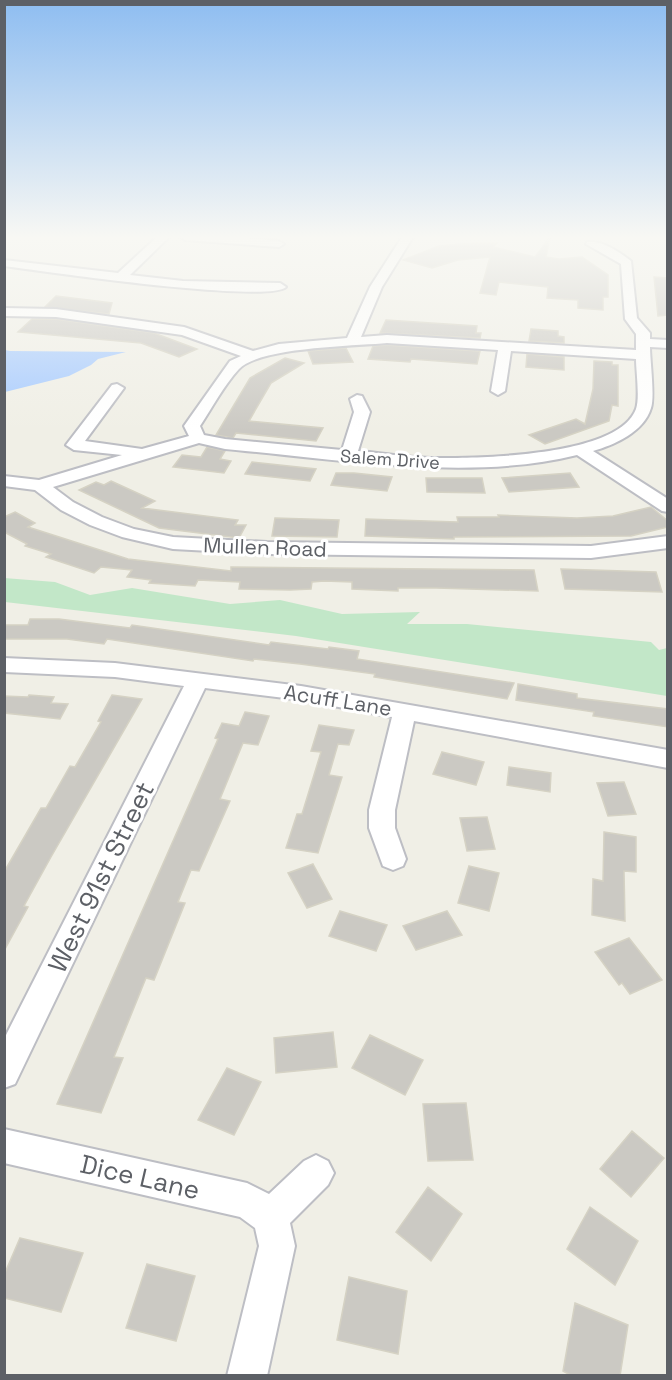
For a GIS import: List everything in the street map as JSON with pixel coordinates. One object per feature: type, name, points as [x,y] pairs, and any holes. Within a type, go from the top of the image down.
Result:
[{"type":"street","points":[[353,341],[371,301]]},
{"type":"street","points":[[630,301],[631,319],[642,333],[643,349]]},
{"type":"street","points":[[4,312],[56,313],[178,330],[199,335],[253,356]]},
{"type":"street","points":[[4,482],[40,485],[198,438],[192,426],[195,420],[236,364],[279,348],[387,339],[505,346],[643,349],[668,344]]},
{"type":"street","points":[[498,391],[505,346]]},
{"type":"street","name":"Salem Drive","points":[[198,438],[225,444],[434,463],[525,461],[582,451],[623,434],[639,419],[645,408],[646,393],[643,349]]},
{"type":"street","points":[[117,388],[74,445],[146,453]]},
{"type":"street","points":[[348,456],[349,447],[361,420],[361,405],[357,399]]},
{"type":"street","points":[[582,451],[668,507]]},
{"type":"street","name":"Mullen Road","points":[[40,485],[67,506],[96,521],[129,533],[173,543],[267,548],[591,552],[668,542]]},
{"type":"street","name":"Acuff Lane","points":[[4,665],[115,670],[301,693],[668,759]]},
{"type":"street","name":"West 91st Street","points":[[4,1073],[197,681]]},
{"type":"street","points":[[393,860],[382,828],[382,810],[405,711]]},
{"type":"street","name":"Dice Lane","points":[[4,1146],[247,1201],[271,1217]]},
{"type":"street","points":[[247,1376],[278,1246],[271,1217],[316,1173]]},
{"type":"green space","points":[[4,578],[55,582],[90,595],[132,588],[230,604],[280,600],[342,614],[420,612],[407,624],[467,624],[651,642],[659,650],[667,648],[667,696],[296,636],[5,602]]},
{"type":"water","points":[[5,350],[126,352],[98,359],[69,376],[5,392]]},
{"type":"building","points":[[51,301],[112,303],[109,314],[45,307]]},
{"type":"building","points":[[578,301],[603,301],[603,310],[578,308]]},
{"type":"building","points":[[657,301],[668,301],[668,315],[658,316]]},
{"type":"building","points":[[32,319],[56,319],[154,333],[197,349],[179,357],[141,343],[18,332]]},
{"type":"building","points":[[386,320],[477,326],[476,333],[481,333],[480,338],[380,333]]},
{"type":"building","points":[[531,329],[558,331],[558,336],[564,337],[564,343],[529,341]]},
{"type":"building","points":[[373,346],[480,351],[477,364],[411,359],[410,362],[368,359]]},
{"type":"building","points":[[346,348],[353,362],[313,364],[308,351]]},
{"type":"building","points":[[527,354],[564,357],[564,370],[526,367]]},
{"type":"building","points":[[285,358],[304,363],[271,383],[249,421],[323,428],[316,441],[236,433],[233,438],[216,435],[250,378]]},
{"type":"building","points":[[594,361],[612,362],[612,365],[618,365],[618,406],[612,405],[609,421],[545,444],[529,435],[576,419],[585,424],[593,389]]},
{"type":"building","points":[[207,447],[225,451],[220,459],[231,461],[224,473],[173,467],[182,455],[201,457]]},
{"type":"building","points":[[252,462],[316,469],[310,481],[245,474]]},
{"type":"building","points":[[336,473],[392,477],[387,491],[331,485]]},
{"type":"building","points":[[570,473],[579,487],[509,492],[502,478]]},
{"type":"building","points":[[426,478],[482,478],[485,493],[427,492]]},
{"type":"building","points":[[111,481],[155,501],[142,508],[238,520],[235,525],[246,525],[239,538],[159,528],[79,490],[96,482],[104,485]]},
{"type":"building","points":[[651,507],[668,521],[668,527],[631,536],[454,537],[454,539],[365,536],[366,519],[458,522],[457,517],[499,517],[498,515],[577,518],[613,516]]},
{"type":"building","points":[[15,512],[35,523],[28,527],[128,559],[231,571],[231,567],[534,570],[538,591],[436,588],[398,588],[398,591],[352,589],[352,582],[324,581],[312,582],[311,589],[290,590],[239,589],[240,582],[198,580],[195,586],[149,583],[151,580],[127,577],[132,570],[101,567],[94,573],[46,557],[51,554],[25,546],[27,544],[4,532],[4,517]]},
{"type":"building","points":[[275,518],[339,520],[337,537],[272,536]]},
{"type":"building","points":[[561,569],[656,572],[662,592],[565,589]]},
{"type":"building","points":[[30,619],[59,619],[130,628],[132,625],[269,645],[271,642],[328,649],[329,647],[359,651],[357,659],[514,683],[507,699],[374,677],[375,674],[254,659],[253,661],[107,639],[104,644],[67,639],[4,639],[4,625],[28,625]]},
{"type":"building","points":[[518,684],[577,694],[577,698],[668,709],[668,727],[593,716],[594,712],[516,700]]},
{"type":"building","points":[[29,695],[54,697],[51,703],[68,704],[60,719],[4,713],[4,696],[28,697]]},
{"type":"building","points":[[112,695],[142,699],[24,906],[28,907],[4,951],[4,872],[41,808],[46,808],[70,766],[75,767],[101,722],[98,721]]},
{"type":"building","points":[[245,712],[269,716],[258,745],[243,743],[220,799],[230,801],[199,871],[191,870],[178,902],[185,903],[154,980],[146,978],[114,1057],[123,1058],[101,1113],[57,1104],[218,739],[215,738],[222,723],[239,726]]},
{"type":"building","points":[[319,725],[354,730],[349,745],[338,744],[329,775],[342,777],[318,853],[286,848],[297,814],[302,814],[321,752],[311,751]]},
{"type":"building","points":[[442,752],[484,762],[476,785],[433,774]]},
{"type":"building","points":[[509,767],[551,773],[550,792],[507,785]]},
{"type":"building","points":[[624,782],[636,814],[608,816],[597,783]]},
{"type":"building","points":[[487,817],[495,849],[467,851],[460,818]]},
{"type":"building","points":[[604,832],[636,837],[636,872],[624,871],[625,921],[592,915],[593,879],[603,881]]},
{"type":"building","points":[[313,864],[332,899],[307,908],[288,873]]},
{"type":"building","points":[[469,866],[499,873],[489,911],[458,903]]},
{"type":"building","points":[[340,911],[387,925],[376,951],[329,936]]},
{"type":"building","points":[[447,911],[462,935],[416,950],[403,926]]},
{"type":"building","points":[[629,938],[662,980],[630,994],[622,983],[619,985],[595,952]]},
{"type":"building","points":[[333,1032],[337,1067],[276,1073],[274,1038]]},
{"type":"building","points":[[370,1035],[423,1060],[405,1095],[352,1068]]},
{"type":"building","points":[[227,1068],[261,1082],[234,1135],[198,1120]]},
{"type":"building","points":[[466,1103],[473,1160],[428,1161],[423,1104]]},
{"type":"building","points":[[632,1131],[664,1158],[631,1197],[600,1169]]},
{"type":"building","points":[[428,1187],[462,1214],[431,1261],[396,1232]]},
{"type":"building","points":[[590,1207],[638,1241],[615,1285],[567,1249]]},
{"type":"building","points":[[20,1238],[83,1253],[61,1312],[4,1298],[4,1275]]},
{"type":"building","points":[[147,1264],[195,1276],[176,1341],[126,1328]]},
{"type":"building","points":[[349,1277],[407,1291],[398,1354],[337,1340]]},
{"type":"building","points":[[575,1303],[628,1325],[620,1376],[572,1376],[563,1371]]}]
